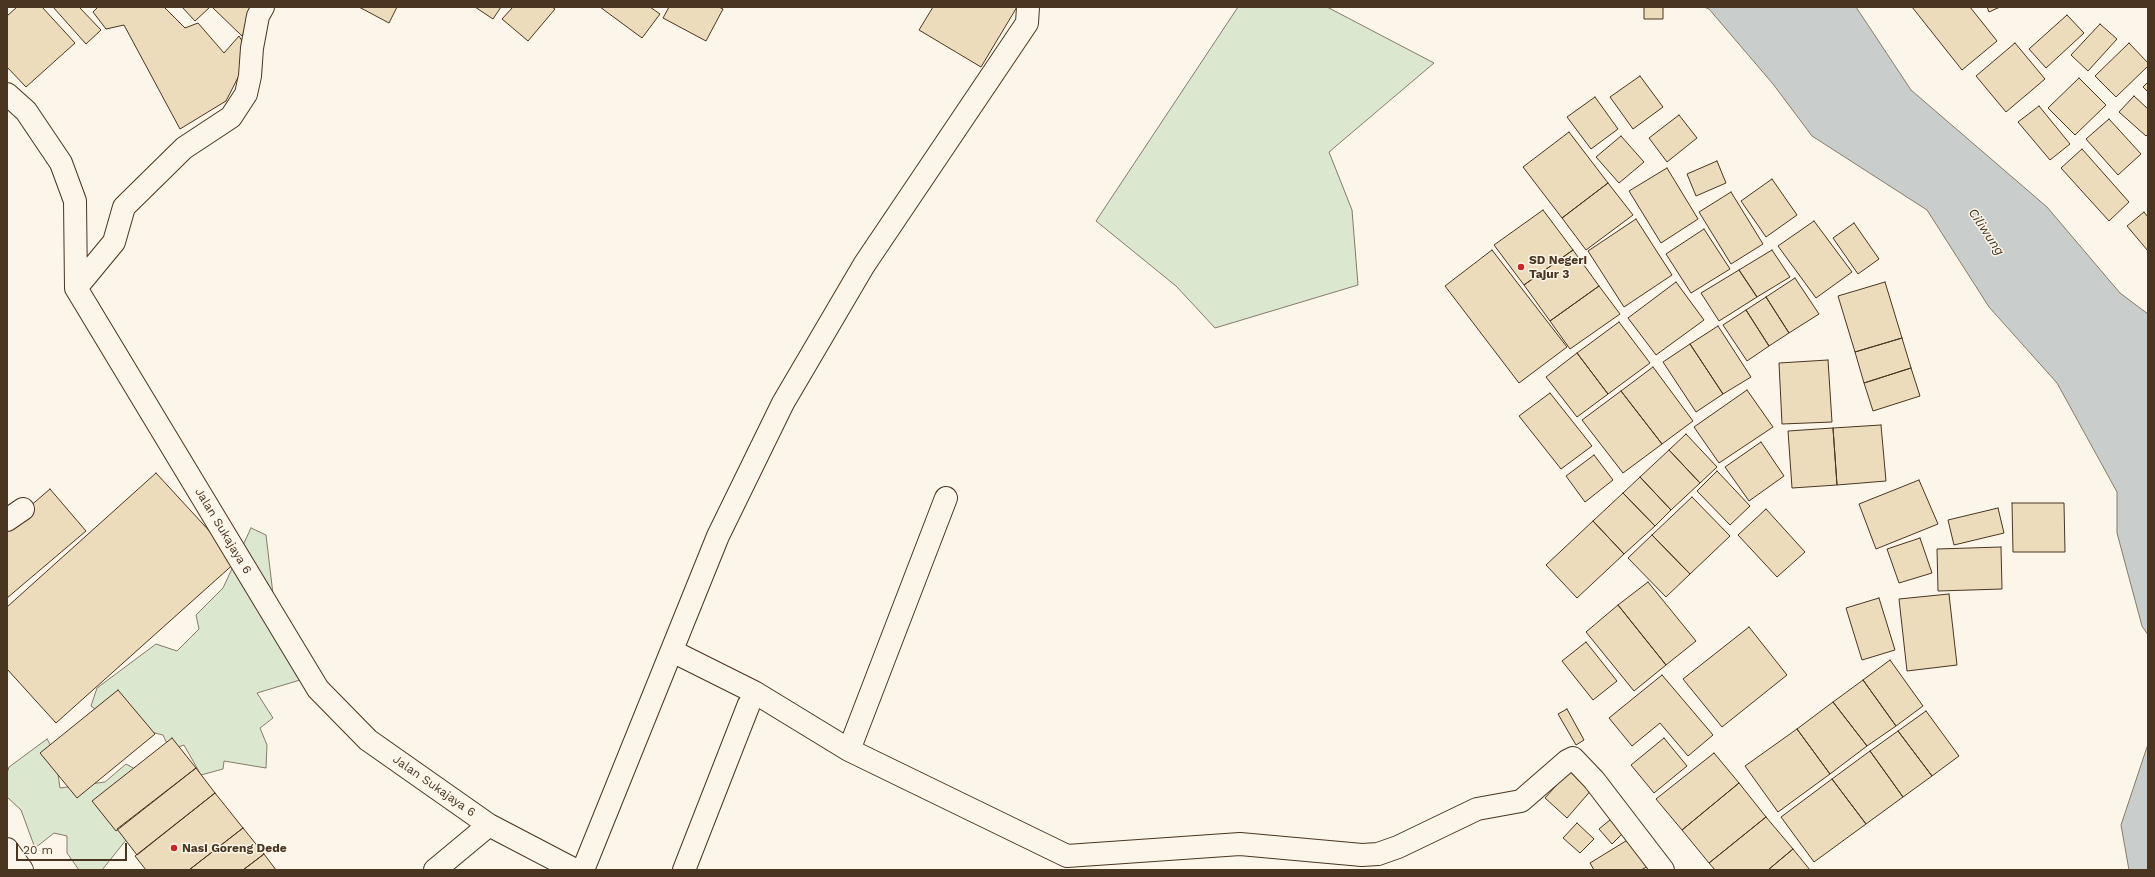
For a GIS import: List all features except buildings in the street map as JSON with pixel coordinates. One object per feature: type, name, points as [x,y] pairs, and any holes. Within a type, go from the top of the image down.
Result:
[{"type":"main road","points":[[76,288],[114,242],[124,207],[184,148],[231,118],[246,94],[250,76],[252,48],[257,22],[263,7]]},
{"type":"main road","points":[[583,870],[718,536],[783,403],[864,266],[1028,24],[1028,7]]},
{"type":"main road","points":[[7,94],[26,111],[61,163],[75,201],[76,288]]},
{"type":"main road","name":"Jalan Sukajaya 6","points":[[76,288],[318,689],[368,740],[489,825],[575,870]]},
{"type":"main road","points":[[849,750],[946,498]]},
{"type":"main road","points":[[672,651],[754,692],[849,750],[1064,863],[1240,844],[1362,855],[1378,854],[1398,847],[1477,809],[1521,801],[1567,761],[1573,758],[1594,780],[1663,870]]},
{"type":"main road","points":[[684,870],[749,704]]},
{"type":"main road","points":[[434,870],[489,825]]},
{"type":"main road","points":[[7,848],[22,870]]},
{"type":"green space","points":[[1238,7],[1327,7],[1434,63],[1329,152],[1352,210],[1358,285],[1215,328],[1176,286],[1096,221]]},
{"type":"green space","points":[[251,528],[266,535],[275,611],[300,680],[257,693],[273,718],[260,728],[267,745],[266,768],[224,761],[223,769],[201,775],[184,745],[170,750],[163,735],[115,723],[91,706],[97,688],[156,644],[177,651],[199,629],[196,615],[223,588]]},
{"type":"green space","points":[[47,739],[55,753],[60,788],[105,782],[126,764],[142,773],[126,840],[102,870],[79,870],[67,853],[67,836],[54,833],[35,848],[21,810],[7,797],[7,773],[9,767]]},
{"type":"water","name":"Ciliwung","points":[[1704,7],[1856,7],[1911,90],[2047,207],[2120,293],[2148,314],[2148,635],[2142,626],[2117,533],[2117,492],[2057,383],[1989,307],[1927,210],[1812,136],[1773,84],[1709,9]]},
{"type":"water","points":[[2148,744],[2148,870],[2129,870],[2121,825]]},
{"type":"place","name":"SD Negeri Tajur 3","points":[[1521,267]]},
{"type":"place","name":"Nasi Goreng Dede","points":[[174,848]]}]
